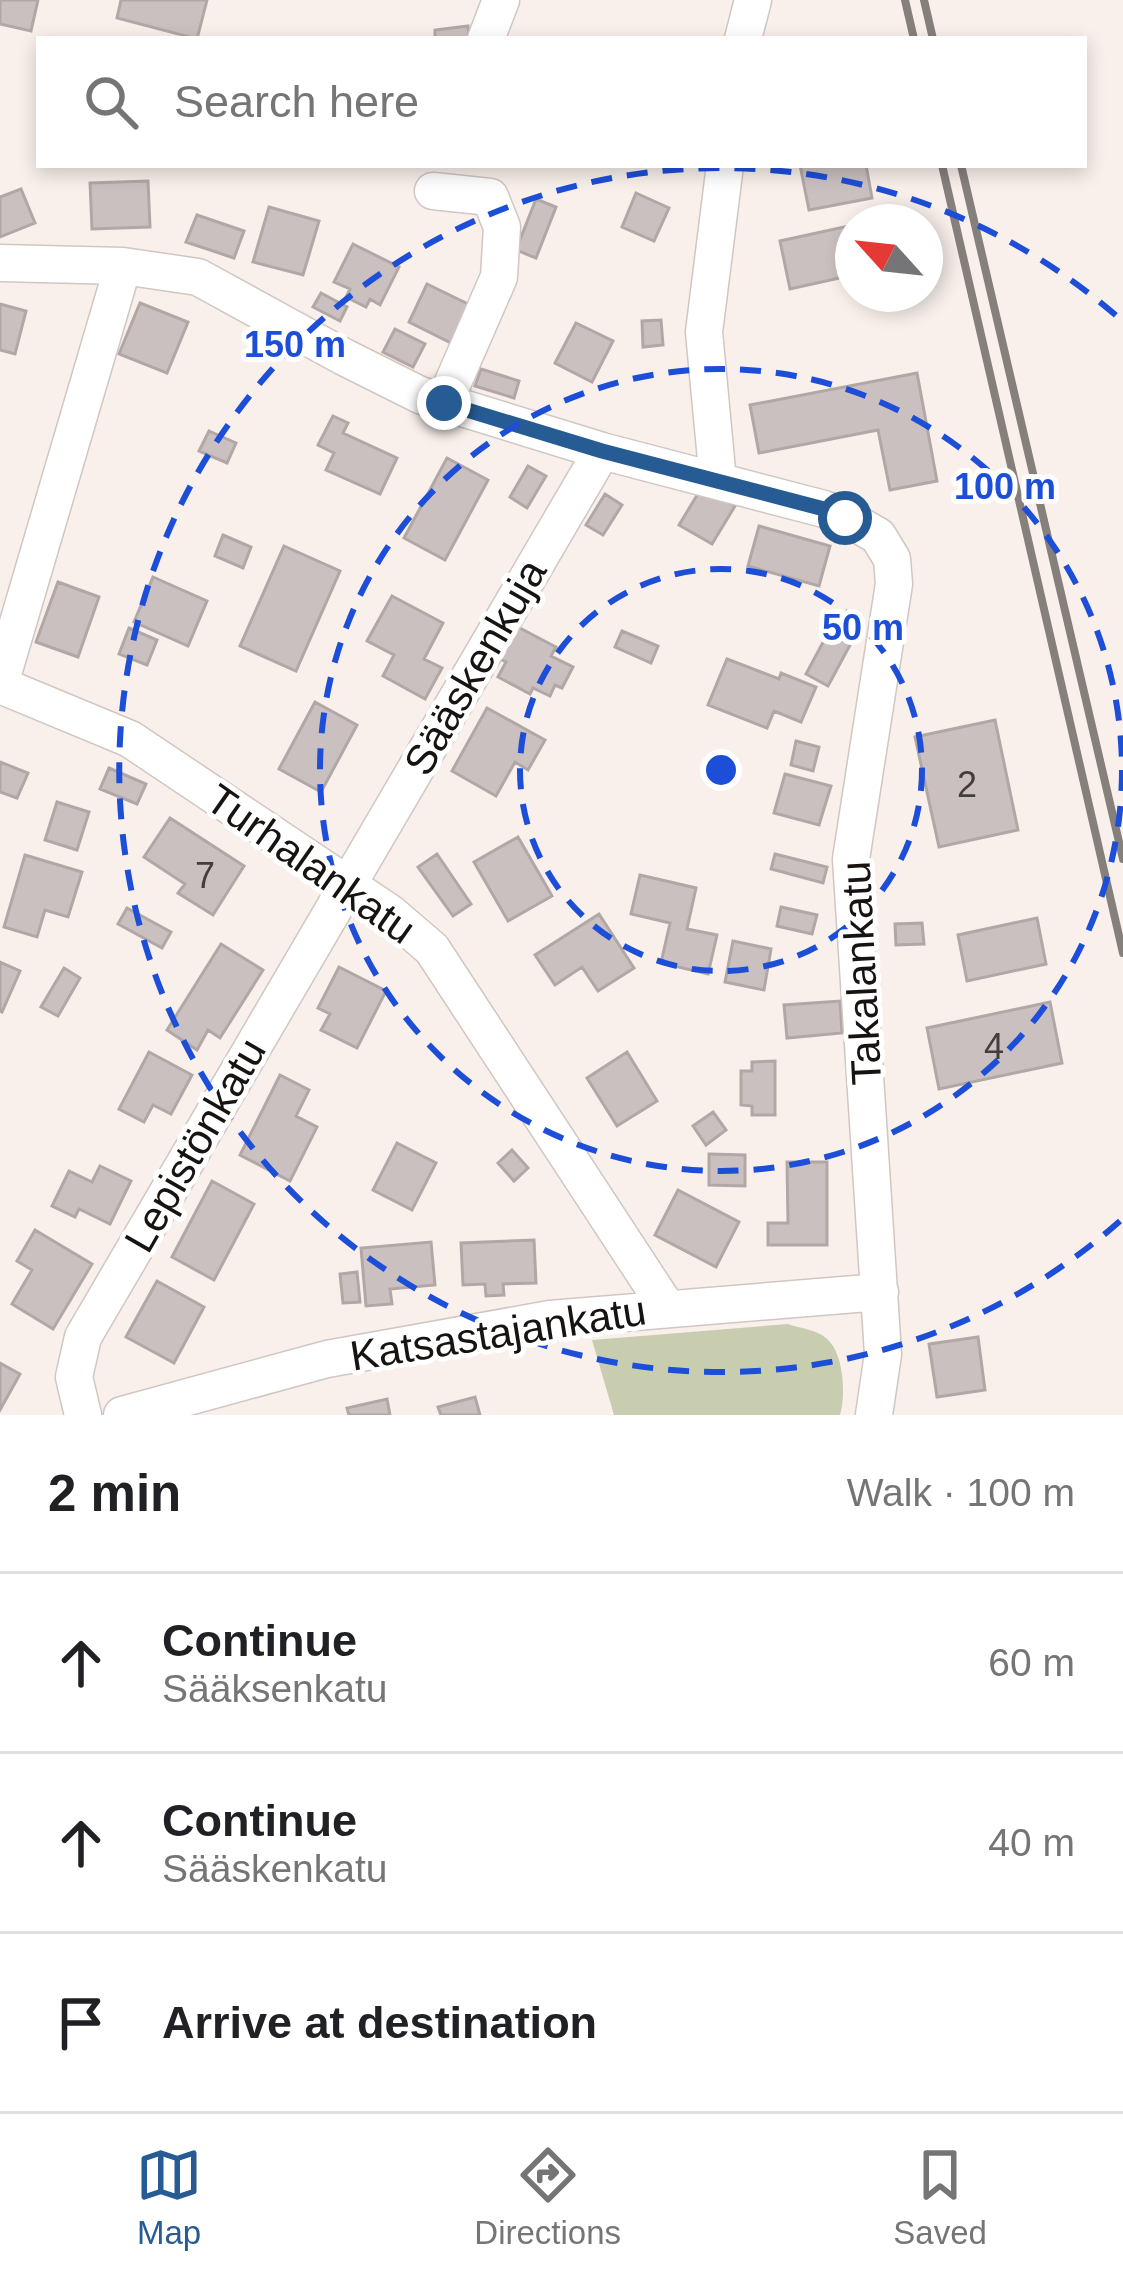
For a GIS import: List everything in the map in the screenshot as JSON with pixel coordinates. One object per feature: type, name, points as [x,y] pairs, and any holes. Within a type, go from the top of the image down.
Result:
[{"type":"street","points":[[487,36],[501,0]]},
{"type":"street","points":[[744,36],[753,0]]},
{"type":"street","points":[[0,263],[123,266],[198,277],[420,395],[718,481],[704,332],[725,168]]},
{"type":"street","points":[[433,191],[490,197],[502,227],[500,277],[444,403]]},
{"type":"street","points":[[0,685],[123,266]]},
{"type":"street","name":"Sääskenkuja","points":[[348,884],[602,451]]},
{"type":"street","name":"Takalankatu","points":[[718,481],[824,509],[878,536],[892,559],[894,584],[851,859],[883,1354],[874,1415]]},
{"type":"street","name":"Turhalankatu","points":[[0,685],[130,740],[390,913],[432,950],[667,1308]]},
{"type":"street","name":"Lepistönkatu","points":[[83,1415],[74,1378],[83,1337],[348,884]]},
{"type":"street","name":"Katsastajankatu","points":[[122,1415],[327,1359],[550,1319],[880,1292]]},
{"type":"green space","points":[[788,1324],[818,1333],[837,1353],[842,1374],[840,1415],[614,1415],[592,1340]]},
{"type":"building","points":[[0,0],[38,0],[31,31],[0,24]]},
{"type":"building","points":[[121,0],[207,0],[198,36],[117,18]]},
{"type":"building","points":[[468,26],[469,36],[435,36],[435,30]]},
{"type":"building","points":[[801,168],[867,168],[872,198],[809,210]]},
{"type":"building","points":[[148,181],[150,227],[92,229],[90,183]]},
{"type":"building","points":[[21,189],[35,223],[0,237],[0,197]]},
{"type":"building","points":[[636,193],[669,208],[654,241],[622,227]]},
{"type":"building","points":[[536,199],[556,207],[536,258],[516,250]]},
{"type":"building","points":[[269,207],[319,221],[303,275],[253,262]]},
{"type":"building","points":[[197,215],[244,231],[234,258],[186,242]]},
{"type":"building","points":[[835,229],[835,279],[790,289],[780,241]]},
{"type":"building","points":[[353,244],[399,267],[380,305],[370,299],[366,307],[346,297],[350,289],[334,282]]},
{"type":"building","points":[[427,284],[474,307],[455,345],[409,322]]},
{"type":"building","points":[[321,293],[347,307],[340,321],[313,307]]},
{"type":"building","points":[[140,303],[188,322],[167,373],[119,354]]},
{"type":"building","points":[[0,304],[26,311],[15,354],[0,350]]},
{"type":"building","points":[[661,320],[663,345],[643,347],[642,321]]},
{"type":"building","points":[[576,323],[613,341],[592,382],[555,363]]},
{"type":"building","points":[[395,329],[425,344],[413,367],[383,352]]},
{"type":"building","points":[[481,369],[519,381],[514,398],[475,386]]},
{"type":"building","points":[[917,373],[937,481],[890,490],[878,430],[759,453],[750,405]]},
{"type":"building","points":[[333,416],[348,423],[343,433],[397,458],[380,494],[326,470],[334,453],[318,445]]},
{"type":"building","points":[[209,431],[236,443],[227,463],[199,451]]},
{"type":"building","points":[[447,458],[488,480],[445,560],[404,538]]},
{"type":"building","points":[[528,466],[546,476],[527,508],[510,497]]},
{"type":"building","points":[[702,487],[735,506],[712,544],[679,525]]},
{"type":"building","points":[[605,494],[622,505],[603,535],[586,525]]},
{"type":"building","points":[[759,526],[830,546],[819,586],[748,566]]},
{"type":"building","points":[[223,535],[251,547],[243,568],[215,556]]},
{"type":"building","points":[[284,546],[340,571],[296,671],[240,646]]},
{"type":"building","points":[[153,577],[207,601],[188,646],[134,622]]},
{"type":"building","points":[[58,582],[99,597],[78,657],[36,642]]},
{"type":"building","points":[[392,596],[443,623],[424,659],[442,668],[425,699],[383,676],[394,655],[367,641]]},
{"type":"building","points":[[516,626],[556,647],[551,656],[573,667],[562,688],[555,685],[550,696],[533,688],[530,694],[498,677],[506,662],[500,659]]},
{"type":"building","points":[[129,628],[157,640],[147,665],[119,654]]},
{"type":"building","points":[[622,631],[658,646],[651,663],[615,647]]},
{"type":"building","points":[[828,633],[850,645],[828,686],[806,674]]},
{"type":"building","points":[[727,659],[816,687],[801,722],[774,711],[767,728],[708,705]]},
{"type":"building","points":[[315,702],[357,725],[321,792],[279,769]]},
{"type":"building","points":[[487,708],[545,740],[528,770],[515,762],[496,796],[452,771]]},
{"type":"building","points":[[995,720],[1018,830],[939,847],[915,737]]},
{"type":"building","points":[[796,741],[819,747],[813,771],[791,765]]},
{"type":"building","points":[[0,762],[28,773],[17,798],[0,792]]},
{"type":"building","points":[[109,768],[146,784],[137,804],[100,789]]},
{"type":"building","points":[[785,774],[831,786],[819,825],[774,813]]},
{"type":"building","points":[[57,802],[89,812],[77,850],[45,840]]},
{"type":"building","points":[[170,818],[244,866],[213,915],[178,893],[185,884],[144,857]]},
{"type":"building","points":[[518,837],[552,896],[508,921],[474,862]]},
{"type":"building","points":[[437,854],[471,904],[453,916],[418,867]]},
{"type":"building","points":[[775,854],[827,867],[823,883],[771,869]]},
{"type":"building","points":[[25,855],[82,872],[68,917],[45,910],[37,937],[4,927]]},
{"type":"building","points":[[640,875],[696,888],[687,929],[717,935],[708,974],[661,963],[670,923],[631,914]]},
{"type":"building","points":[[781,907],[817,915],[812,934],[777,926]]},
{"type":"building","points":[[127,908],[171,932],[162,948],[118,924]]},
{"type":"building","points":[[599,914],[634,968],[598,991],[582,967],[555,985],[535,955]]},
{"type":"building","points":[[1037,918],[1046,964],[967,981],[958,935]]},
{"type":"building","points":[[922,923],[924,944],[896,945],[895,924]]},
{"type":"building","points":[[733,941],[771,949],[764,990],[725,982]]},
{"type":"building","points":[[221,944],[263,970],[220,1038],[208,1030],[197,1050],[167,1030]]},
{"type":"building","points":[[0,962],[20,971],[2,1012],[0,1011]]},
{"type":"building","points":[[339,967],[386,991],[357,1048],[321,1030],[330,1014],[318,1008]]},
{"type":"building","points":[[64,968],[80,978],[58,1016],[41,1007]]},
{"type":"building","points":[[840,1001],[842,1033],[787,1038],[784,1005]]},
{"type":"building","points":[[1050,1002],[1062,1063],[939,1089],[927,1028]]},
{"type":"building","points":[[149,1052],[192,1075],[171,1114],[153,1105],[144,1122],[119,1109]]},
{"type":"building","points":[[627,1052],[657,1101],[617,1126],[587,1078]]},
{"type":"building","points":[[775,1061],[775,1115],[752,1115],[752,1106],[741,1105],[741,1071],[752,1071],[752,1062]]},
{"type":"building","points":[[280,1075],[309,1090],[296,1116],[317,1127],[290,1181],[240,1155]]},
{"type":"building","points":[[713,1112],[726,1130],[706,1145],[693,1126]]},
{"type":"building","points":[[397,1143],[436,1163],[412,1210],[373,1190]]},
{"type":"building","points":[[512,1150],[528,1168],[514,1181],[498,1163]]},
{"type":"building","points":[[709,1154],[745,1155],[745,1186],[709,1185]]},
{"type":"building","points":[[787,1162],[827,1162],[827,1245],[768,1245],[768,1223],[788,1223]]},
{"type":"building","points":[[100,1166],[131,1181],[110,1224],[79,1209],[75,1217],[52,1206],[69,1171],[92,1182]]},
{"type":"building","points":[[212,1181],[254,1204],[214,1280],[172,1257]]},
{"type":"building","points":[[678,1190],[739,1222],[716,1267],[655,1235]]},
{"type":"building","points":[[35,1230],[92,1264],[53,1329],[12,1304],[32,1270],[17,1261]]},
{"type":"building","points":[[534,1240],[536,1283],[503,1284],[504,1295],[486,1296],[485,1284],[463,1285],[461,1243]]},
{"type":"building","points":[[431,1242],[435,1285],[390,1289],[392,1304],[366,1306],[361,1248]]},
{"type":"building","points":[[357,1272],[360,1302],[343,1303],[340,1274]]},
{"type":"building","points":[[157,1281],[204,1307],[174,1363],[126,1337]]},
{"type":"building","points":[[978,1337],[985,1390],[937,1397],[929,1344]]},
{"type":"building","points":[[0,1363],[20,1374],[0,1410]]},
{"type":"building","points":[[475,1397],[480,1415],[441,1415],[438,1407]]},
{"type":"building","points":[[387,1399],[390,1415],[349,1415],[347,1408]]},
{"type":"railway","points":[[905,0],[913,36]]},
{"type":"railway","points":[[924,0],[932,36]]},
{"type":"railway","points":[[943,168],[1123,953]]},
{"type":"railway","points":[[962,168],[1123,859]]},
{"type":"route","points":[[444,403],[845,518]]}]
